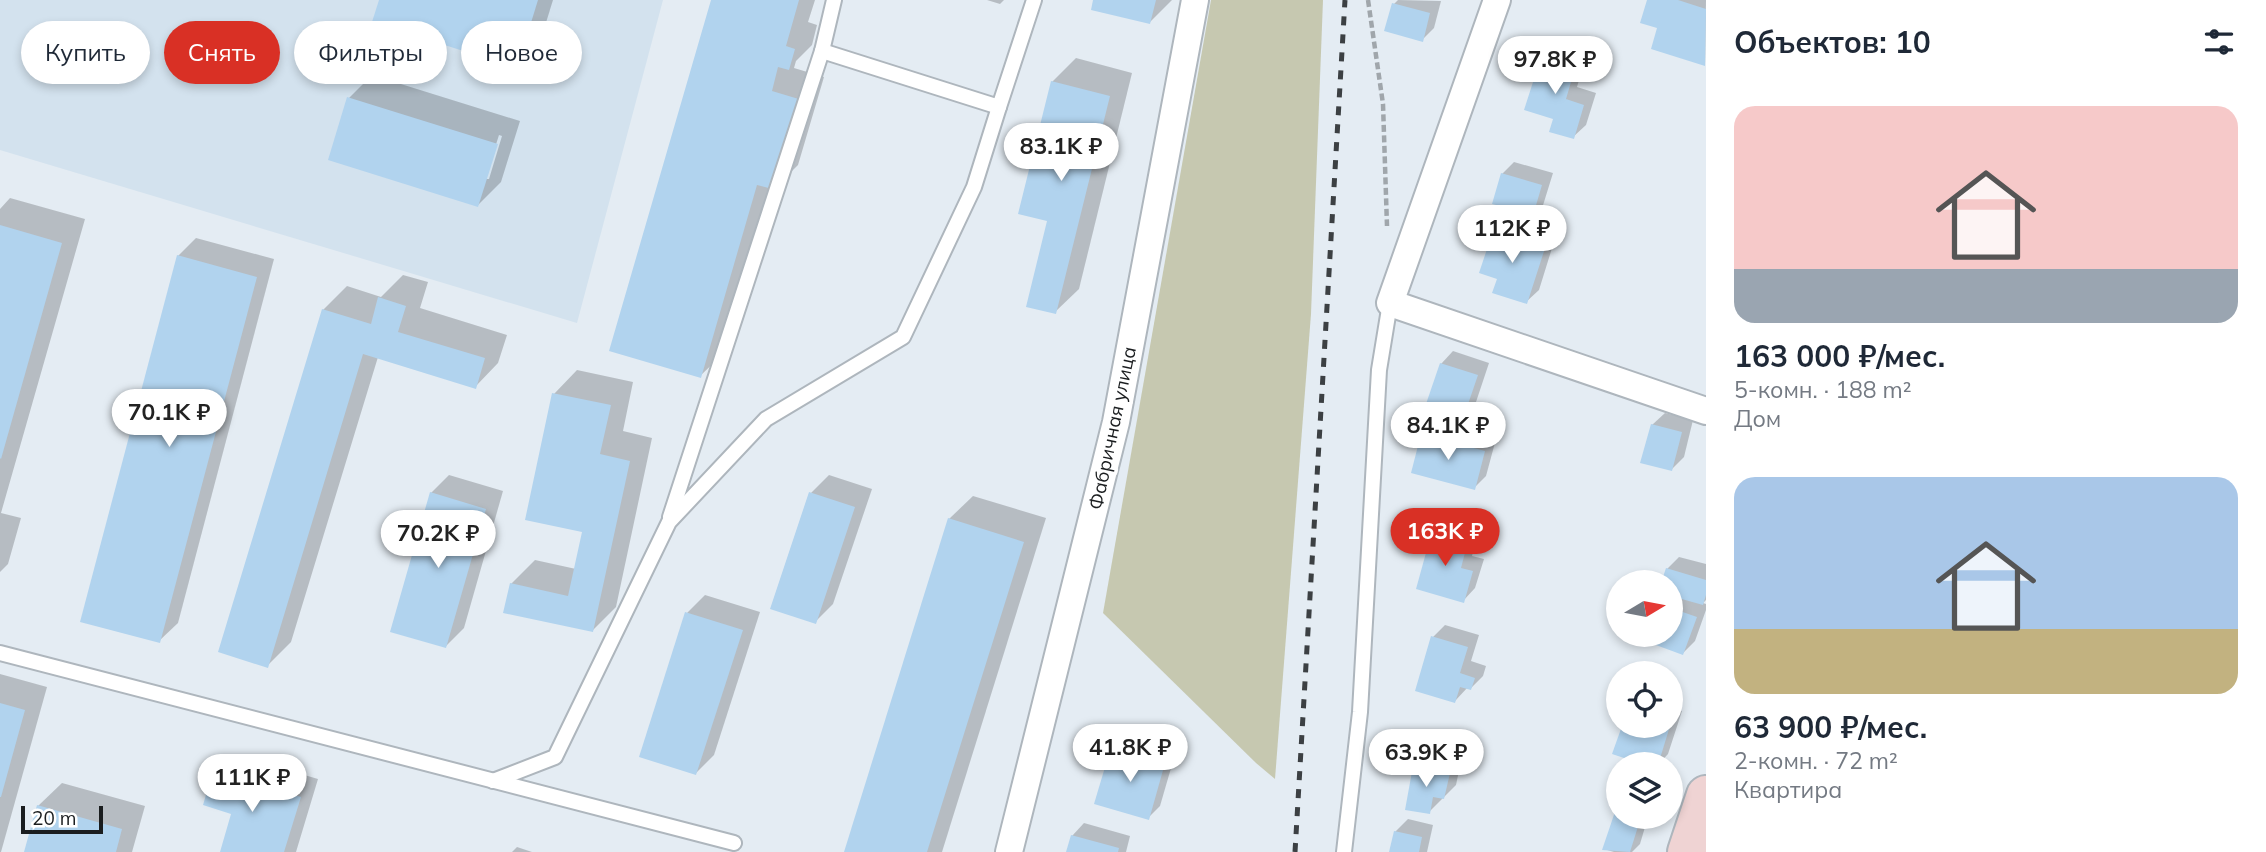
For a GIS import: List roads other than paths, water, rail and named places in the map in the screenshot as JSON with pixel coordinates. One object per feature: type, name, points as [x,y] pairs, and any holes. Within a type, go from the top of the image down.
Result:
[{"type":"street","name":"Фабричная улица","points":[[1009,852],[1116,422],[1195,0]]},
{"type":"street","points":[[1497,0],[1390,303],[1706,411]]},
{"type":"street","points":[[1687,852],[1706,795]]},
{"type":"lane","points":[[493,781],[555,757],[669,522],[822,51],[834,0]]},
{"type":"lane","points":[[669,522],[766,419],[903,337],[974,187],[1034,0]]},
{"type":"lane","points":[[822,51],[999,107]]},
{"type":"lane","points":[[1345,852],[1360,712],[1379,370],[1390,303]]},
{"type":"lane","points":[[0,653],[734,843]]},
{"type":"railway","points":[[1295,852],[1345,0]]}]
